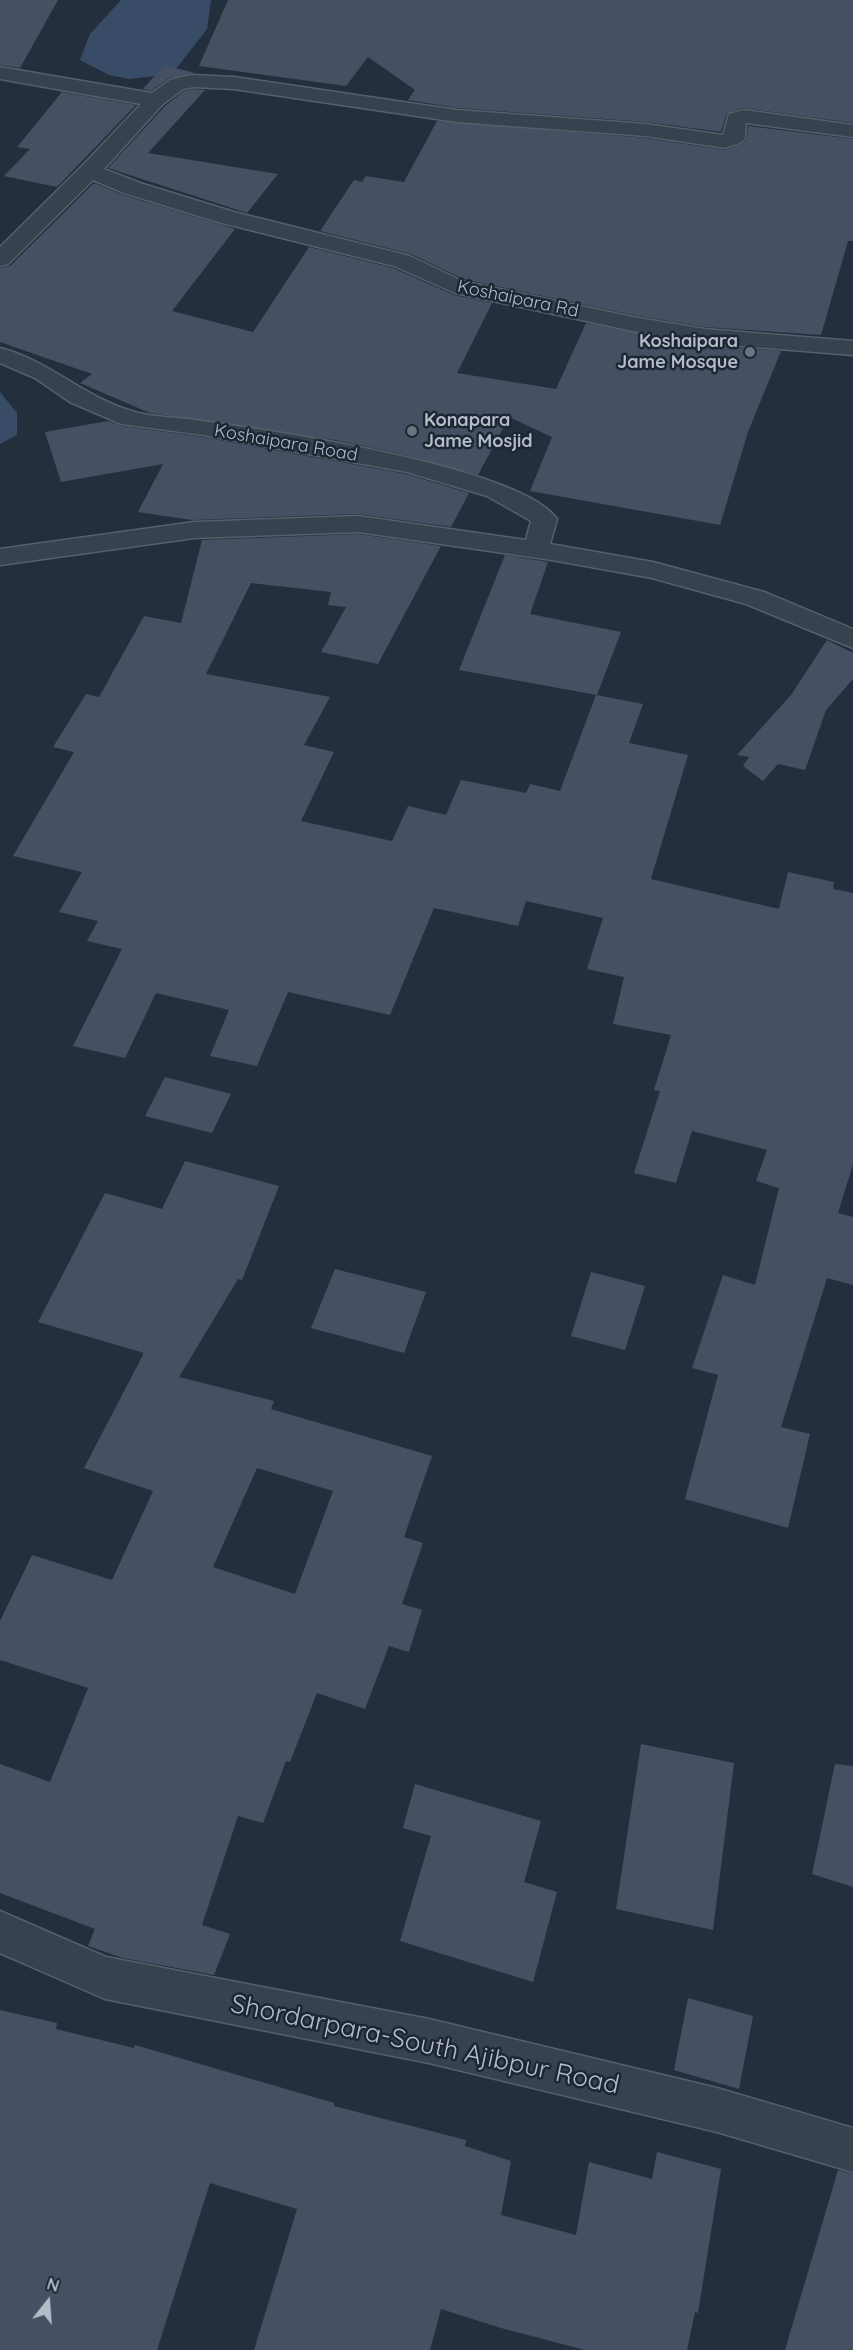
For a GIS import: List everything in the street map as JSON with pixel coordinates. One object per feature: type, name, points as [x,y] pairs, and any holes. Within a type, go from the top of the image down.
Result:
[{"type":"street","points":[[0,73],[156,100]]},
{"type":"street","points":[[0,259],[90,171],[156,100],[177,84],[193,81],[234,83],[457,116],[646,130],[725,142],[735,138],[735,122],[738,117],[853,131]]},
{"type":"street","name":"Koshaipara Rd","points":[[90,171],[132,188],[226,217],[402,261],[455,286],[633,324],[705,336],[853,348]]},
{"type":"street","name":"Koshaipara Road","points":[[0,355],[43,373],[78,397],[129,418],[203,428],[411,465],[496,491],[526,506],[544,519],[536,549]]},
{"type":"street","points":[[0,557],[194,530],[358,524],[536,549],[653,570],[755,598],[853,639]]},
{"type":"street","name":"Shordarpara-South Ajibpur Road","points":[[0,1932],[105,1978],[429,2041],[717,2110],[853,2150]]},
{"type":"water","points":[[121,0],[211,0],[207,29],[172,74],[129,79],[109,75],[80,60],[90,34]]},
{"type":"water","points":[[0,392],[17,413],[17,435],[0,444]]},
{"type":"building","points":[[0,0],[58,0],[20,68],[0,65]]},
{"type":"building","points":[[228,0],[853,0],[853,123],[743,108],[727,113],[721,132],[646,122],[457,108],[408,100],[415,90],[368,57],[346,86],[199,66]]},
{"type":"building","points":[[164,65],[195,73],[169,78],[151,91],[143,89]]},
{"type":"building","points":[[205,90],[148,153],[278,174],[247,213],[108,168],[165,106],[184,91]]},
{"type":"building","points":[[62,92],[136,105],[57,187],[4,176],[30,149],[17,147]]},
{"type":"building","points":[[437,121],[646,138],[725,150],[744,143],[748,126],[853,139],[853,241],[848,241],[821,335],[705,327],[633,315],[463,279],[411,254],[320,231],[354,180],[362,182],[366,176],[404,182]]},
{"type":"building","points":[[94,183],[123,195],[235,229],[172,311],[253,332],[309,247],[393,268],[454,295],[492,303],[457,373],[556,389],[586,323],[705,345],[781,351],[748,432],[720,525],[530,491],[552,437],[509,417],[478,475],[392,452],[335,440],[150,413],[80,383],[92,374],[0,342],[0,268],[10,266]]},
{"type":"building","points":[[108,421],[121,426],[203,437],[406,474],[469,493],[451,527],[358,514],[192,520],[138,512],[163,464],[61,482],[45,432]]},
{"type":"building","points":[[358,534],[441,546],[378,664],[321,652],[346,607],[328,605],[331,592],[251,583],[206,674],[330,697],[304,745],[334,752],[301,821],[392,841],[408,806],[446,815],[461,780],[526,793],[530,784],[560,791],[596,695],[643,704],[629,743],[688,755],[651,879],[779,909],[788,872],[834,882],[833,889],[853,893],[853,1164],[838,1213],[853,1217],[853,1285],[827,1278],[781,1427],[810,1434],[788,1528],[685,1499],[718,1375],[692,1368],[723,1275],[755,1285],[779,1188],[756,1181],[767,1150],[692,1131],[676,1183],[634,1173],[660,1091],[654,1090],[671,1035],[613,1024],[624,977],[587,969],[603,918],[526,901],[518,926],[434,908],[390,1015],[288,992],[257,1066],[210,1056],[229,1010],[156,993],[125,1058],[73,1046],[122,949],[87,941],[98,921],[59,912],[82,872],[13,856],[74,752],[53,747],[86,694],[99,697],[144,616],[181,623],[202,540]]},
{"type":"building","points":[[505,555],[548,562],[530,614],[621,632],[597,695],[459,670]]},
{"type":"building","points":[[827,640],[853,653],[853,679],[826,710],[805,770],[778,764],[763,781],[743,766],[749,757],[737,755],[791,695]]},
{"type":"building","points":[[165,1077],[231,1094],[212,1133],[145,1116]]},
{"type":"building","points":[[185,1161],[279,1186],[242,1280],[238,1279],[179,1377],[274,1401],[271,1409],[432,1456],[404,1537],[423,1543],[402,1604],[422,1610],[409,1652],[389,1646],[365,1709],[317,1693],[290,1762],[286,1761],[263,1823],[238,1816],[202,1925],[230,1934],[214,1975],[123,1958],[88,1946],[95,1929],[0,1893],[0,1764],[50,1782],[88,1688],[0,1660],[0,1621],[32,1555],[112,1580],[153,1491],[84,1468],[144,1353],[38,1322],[105,1193],[162,1209]],"holes":[[[257,1468],[333,1491],[295,1594],[213,1567]]]},
{"type":"building","points":[[335,1269],[426,1292],[404,1353],[311,1328]]},
{"type":"building","points":[[591,1272],[645,1286],[625,1350],[571,1336]]},
{"type":"building","points":[[641,1744],[734,1763],[713,1930],[616,1909]]},
{"type":"building","points":[[835,1764],[853,1766],[853,1887],[812,1874]]},
{"type":"building","points":[[415,1784],[541,1821],[524,1882],[557,1892],[533,1982],[400,1941],[431,1836],[403,1828]]},
{"type":"building","points":[[688,1998],[753,2016],[739,2089],[674,2070]]},
{"type":"building","points":[[0,2010],[57,2023],[56,2029],[134,2048],[135,2045],[334,2103],[334,2106],[466,2140],[465,2146],[511,2161],[501,2215],[576,2235],[589,2162],[652,2179],[657,2152],[721,2169],[698,2313],[695,2312],[687,2350],[585,2350],[501,2328],[441,2309],[430,2350],[254,2350],[297,2209],[210,2183],[157,2350],[0,2350]]},
{"type":"building","points":[[838,2170],[853,2174],[853,2350],[785,2350]]},
{"type":"place","name":"Koshaipara Jame Mosque","points":[[750,352]]},
{"type":"place","name":"Konapara Jame Mosjid","points":[[412,431]]}]
